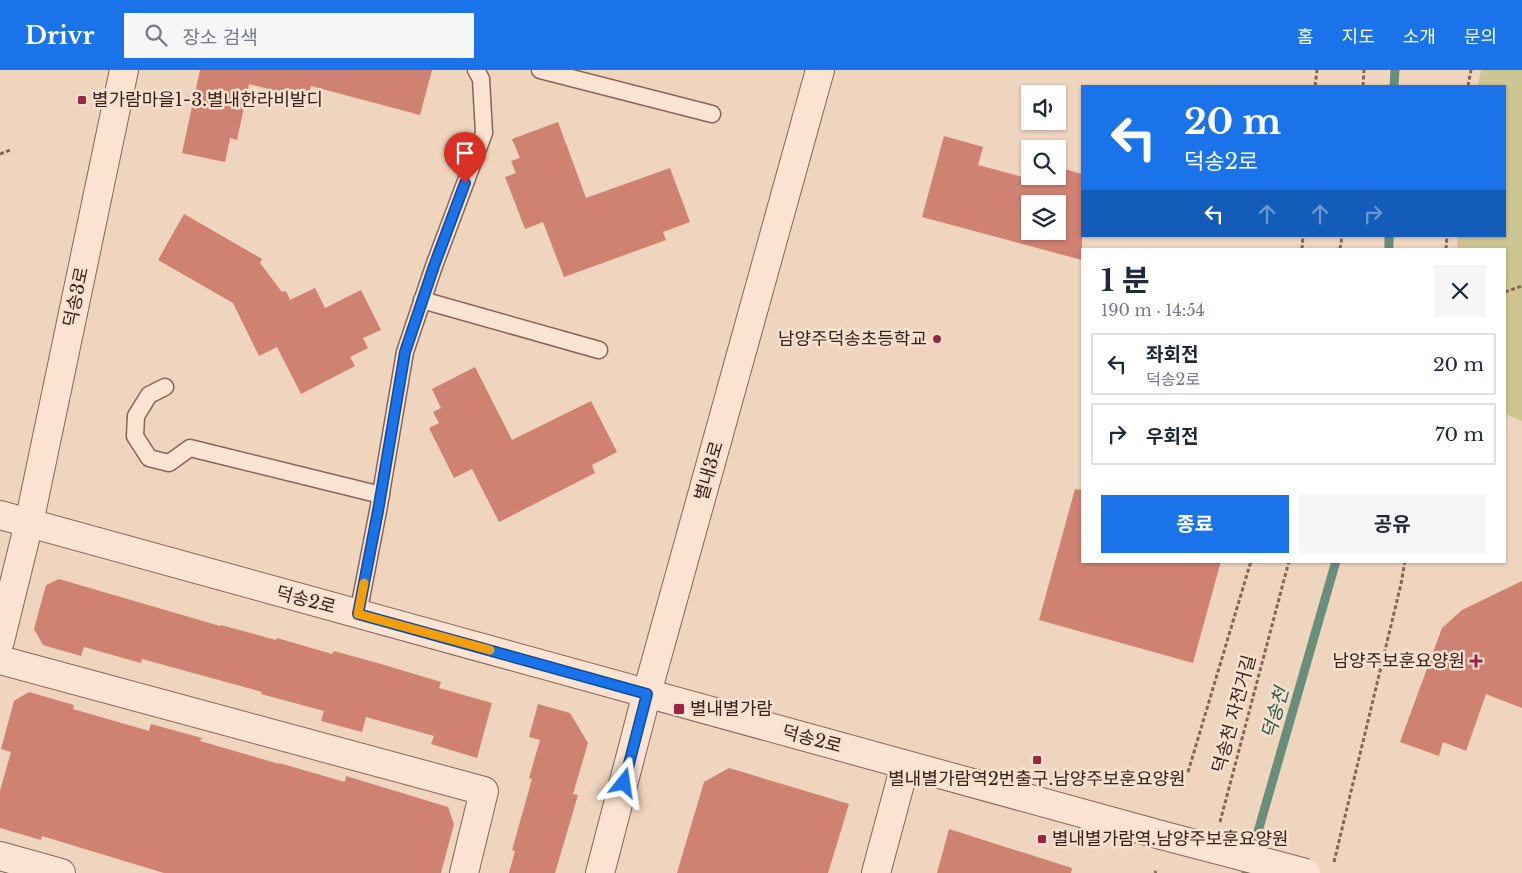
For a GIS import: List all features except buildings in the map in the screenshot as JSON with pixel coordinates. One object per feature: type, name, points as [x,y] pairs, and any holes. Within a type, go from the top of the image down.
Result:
[{"type":"street","name":"덕송3로","points":[[0,641],[29,524],[124,70]]},
{"type":"street","name":"별내3로","points":[[600,873],[647,694],[820,70]]},
{"type":"street","name":"덕송2로","points":[[0,515],[905,765],[1306,873]]},
{"type":"street","points":[[0,660],[484,791],[464,873]]},
{"type":"street","points":[[876,873],[905,765]]},
{"type":"street","points":[[0,856],[61,873]]},
{"type":"lane","points":[[358,614],[405,352],[437,257],[484,133],[481,79],[476,70]]},
{"type":"lane","points":[[540,70],[712,114]]},
{"type":"lane","points":[[422,300],[599,350]]},
{"type":"lane","points":[[165,387],[149,395],[136,416],[135,436],[149,458],[169,463],[190,448],[381,494]]},
{"type":"path","points":[[1315,85],[1317,70]]},
{"type":"path","points":[[1363,85],[1364,70]]},
{"type":"path","points":[[1468,85],[1472,70]]},
{"type":"path","points":[[0,154],[10,150]]},
{"type":"path","points":[[1506,292],[1522,286]]},
{"type":"path","points":[[1188,772],[1250,563]]},
{"type":"path","name":"덕송천 자전거길","points":[[1218,826],[1289,563]]},
{"type":"path","points":[[1333,864],[1405,563]]},
{"type":"shaded area","points":[[1481,70],[1522,70],[1522,421],[1506,414],[1506,248],[1457,248],[1458,237],[1506,237],[1506,85],[1478,85]]},
{"type":"waterway","name":"덕송천","points":[[1394,85],[1395,70]]},
{"type":"waterway","name":"덕송천","points":[[1389,237],[1389,248]]},
{"type":"waterway","name":"덕송천","points":[[1246,873],[1335,563]]},
{"type":"slow traffic","points":[[364,583],[358,614],[490,650]]},
{"type":"place","name":"별가람마을1-3.별내한라비발디","points":[[82,100]]},
{"type":"place","name":"남양주덕송초등학교","points":[[937,339]]},
{"type":"place","name":"남양주보훈요양원","points":[[1476,661]]},
{"type":"place","name":"별내별가람","points":[[679,709]]},
{"type":"place","name":"별내별가람역2번출구.남양주보훈요양원","points":[[1037,760]]},
{"type":"place","name":"별내별가람역.남양주보훈요양원","points":[[1042,839]]},
{"type":"route","points":[[465,183],[405,352],[358,614],[647,694],[624,783]]}]
